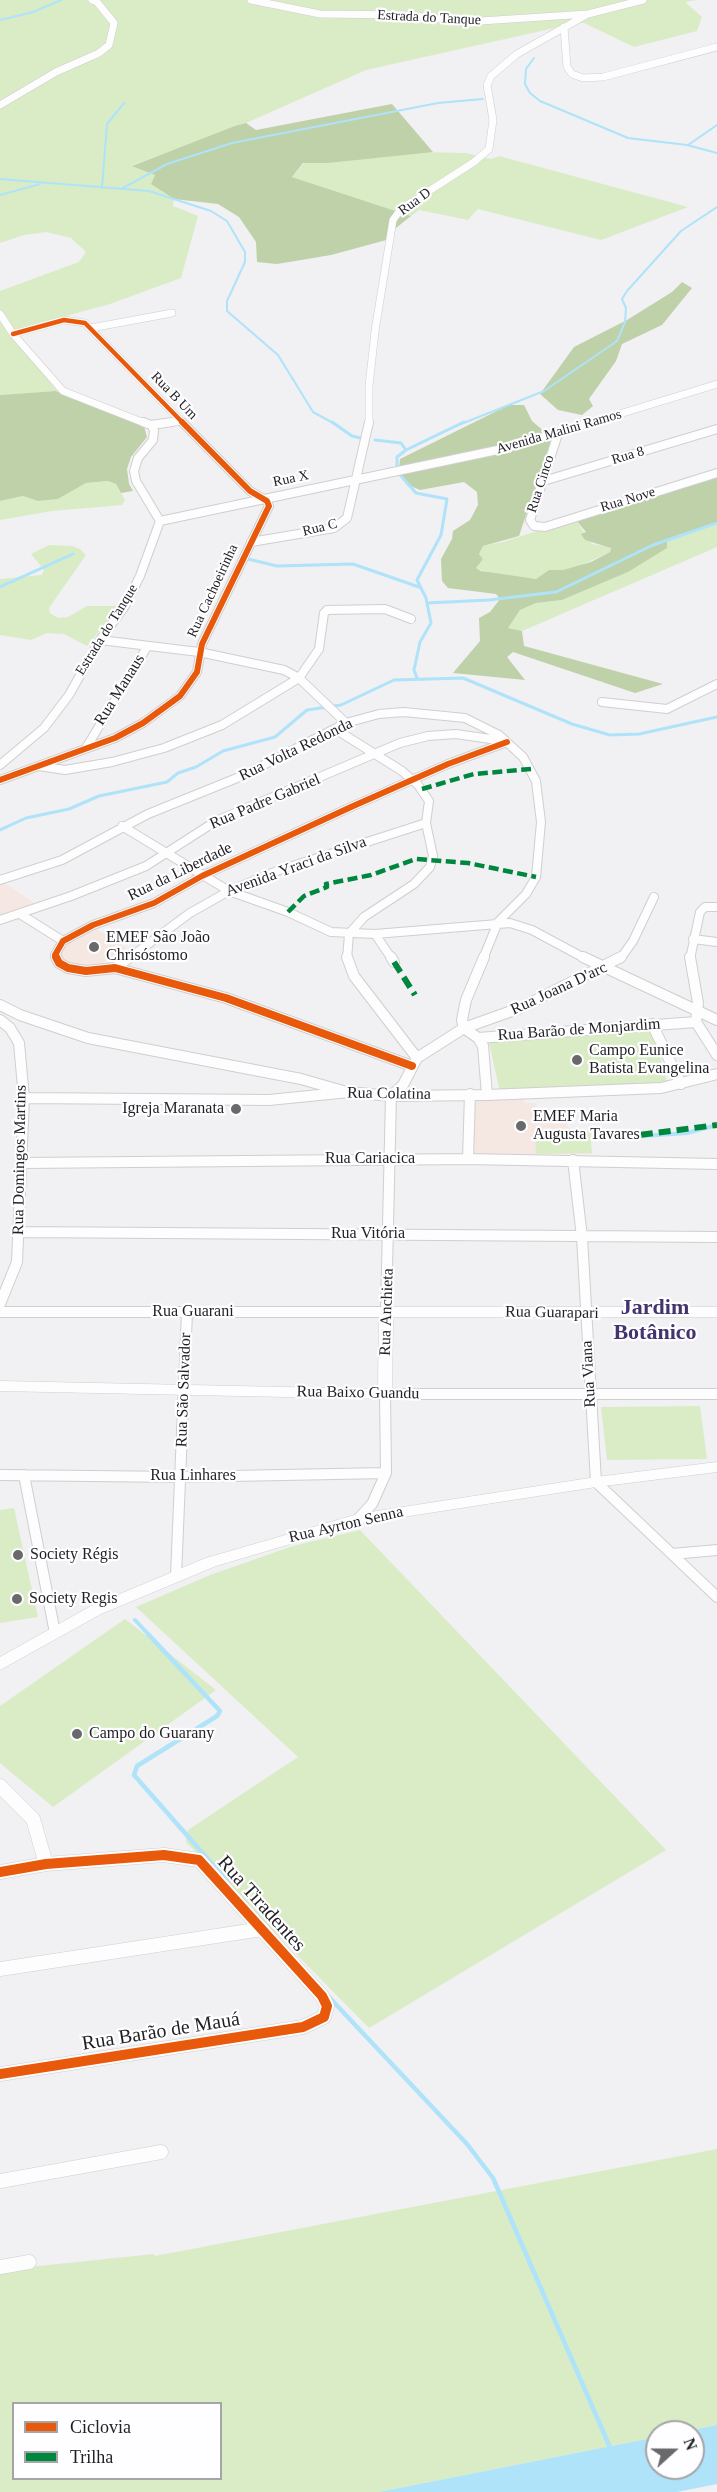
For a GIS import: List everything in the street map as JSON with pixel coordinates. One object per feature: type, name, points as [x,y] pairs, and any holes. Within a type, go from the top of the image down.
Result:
[{"type":"main road","name":"Rua Guarapari","points":[[386,1312],[717,1312]]},
{"type":"main road","name":"Rua Anchieta","points":[[385,1394],[386,1312]]},
{"type":"main road","name":"Rua Baixo Guandu","points":[[0,1386],[385,1394]]},
{"type":"main road","name":"Rua Ayrton Senna","points":[[0,1664],[96,1610],[176,1576],[240,1552],[358,1519],[596,1482],[717,1467]]},
{"type":"street","points":[[95,1],[109,0]]},
{"type":"street","name":"Estrada do Tanque","points":[[251,0],[320,14],[405,15],[465,22],[588,14],[643,0]]},
{"type":"street","points":[[0,105],[56,72],[99,53],[109,45],[114,23],[95,1]]},
{"type":"street","name":"Rua D","points":[[358,479],[369,427],[369,386],[375,331],[393,220],[401,209],[485,154],[492,142],[493,133],[487,85],[491,76],[517,54],[588,14]]},
{"type":"street","points":[[564,27],[567,67],[572,74],[583,78],[603,77],[717,47]]},
{"type":"street","points":[[13,334],[64,320],[79,321],[91,328],[171,313]]},
{"type":"street","points":[[0,314],[13,334],[68,395],[151,425],[179,421]]},
{"type":"street","name":"Rua B Um","points":[[91,328],[179,421],[250,491],[263,498]]},
{"type":"street","name":"Avenida Malini Ramos","points":[[399,471],[460,459],[558,434],[717,384]]},
{"type":"street","points":[[151,425],[154,430],[153,440],[138,458],[134,471],[136,481],[160,521]]},
{"type":"street","name":"Rua 8","points":[[540,482],[717,429]]},
{"type":"street","name":"Rua Cinco","points":[[539,528],[530,524],[530,520],[540,482],[558,434]]},
{"type":"street","name":"Rua X","points":[[160,521],[399,471]]},
{"type":"street","name":"Rua Nove","points":[[539,528],[717,473]]},
{"type":"street","name":"Rua C","points":[[251,542],[340,525],[347,518],[358,479]]},
{"type":"street","name":"Rua Cachoeirinha","points":[[86,748],[132,730],[180,696],[197,672],[199,652],[269,506],[263,498]]},
{"type":"street","name":"Estrada do Tanque","points":[[0,765],[31,740],[57,713],[100,640],[125,606],[140,576],[160,521]]},
{"type":"street","points":[[38,766],[57,770],[77,769],[164,748],[222,725],[299,678],[309,667],[319,649],[324,613],[327,610],[385,609],[411,619]]},
{"type":"street","points":[[100,640],[199,652],[275,667],[299,678],[346,723]]},
{"type":"street","name":"Rua Manaus","points":[[86,748],[147,646]]},
{"type":"street","points":[[602,702],[667,710],[717,684]]},
{"type":"street","name":"Rua Volta Redonda","points":[[0,880],[62,860],[122,826],[242,776],[346,723],[390,713],[440,714],[475,722],[507,742],[523,757],[533,775],[542,822],[536,878],[526,894],[498,922],[465,1000],[462,1020],[464,1028]]},
{"type":"street","points":[[335,729],[377,753],[412,780],[429,801],[426,823],[432,849],[430,867],[414,884],[364,917],[349,934],[347,960],[354,976],[414,1062]]},
{"type":"street","name":"Rua Padre Gabriel","points":[[0,920],[111,881],[168,854],[216,821],[407,741],[442,735],[473,735],[507,742]]},
{"type":"street","name":"Rua da Liberdade","points":[[63,940],[154,903],[202,876],[412,780],[507,742]]},
{"type":"street","points":[[0,780],[86,748]]},
{"type":"street","name":"Avenida Yraci da Silva","points":[[115,968],[190,913],[229,891],[277,871],[426,823]]},
{"type":"street","points":[[122,826],[229,891],[288,912],[331,932],[375,934],[498,922],[532,930],[697,1017],[717,1020]]},
{"type":"street","name":"Rua Joana D'arc","points":[[464,1028],[520,1008],[604,968],[625,955],[654,897]]},
{"type":"street","points":[[717,908],[705,907],[700,912],[693,939],[690,965],[697,1017],[717,1055]]},
{"type":"street","points":[[20,914],[63,940],[55,959],[63,966],[86,971],[115,968],[226,998],[414,1062]]},
{"type":"street","points":[[375,934],[394,962]]},
{"type":"street","points":[[693,939],[717,942]]},
{"type":"street","points":[[0,1005],[20,1015],[87,1038],[301,1079],[349,1092]]},
{"type":"street","name":"Rua Barão de Monjardim","points":[[464,1028],[478,1038],[652,1024],[697,1017]]},
{"type":"street","name":"Rua Domingos Martins","points":[[0,1020],[10,1028],[19,1043],[24,1098],[23,1162],[15,1273],[0,1304]]},
{"type":"street","points":[[652,1024],[681,1084]]},
{"type":"street","points":[[391,1096],[403,1085],[414,1062],[464,1028]]},
{"type":"street","points":[[478,1038],[483,1046],[487,1095]]},
{"type":"street","name":"Rua Colatina","points":[[24,1098],[269,1100],[349,1092],[391,1096],[487,1095],[661,1088],[717,1074]]},
{"type":"street","points":[[468,1159],[470,1094]]},
{"type":"street","name":"Rua Anchieta","points":[[386,1312],[391,1096]]},
{"type":"street","name":"Rua Cariacica","points":[[23,1162],[468,1159],[717,1164]]},
{"type":"street","name":"Rua Viana","points":[[573,1160],[582,1237],[596,1482]]},
{"type":"street","name":"Rua Vitória","points":[[19,1232],[717,1236]]},
{"type":"street","name":"Rua Guarani","points":[[0,1312],[386,1312]]},
{"type":"street","name":"Rua São Salvador","points":[[176,1576],[187,1312]]},
{"type":"street","name":"Rua Anchieta","points":[[358,1519],[372,1504],[386,1473],[385,1394]]},
{"type":"street","name":"Rua Baixo Guandu","points":[[385,1394],[717,1394]]},
{"type":"street","name":"Rua Linhares","points":[[0,1475],[180,1477],[386,1473]]},
{"type":"street","points":[[24,1475],[55,1633]]},
{"type":"street","points":[[596,1482],[717,1597]]},
{"type":"street","points":[[672,1554],[717,1550]]},
{"type":"street","points":[[0,1786],[33,1819],[46,1864]]},
{"type":"street","name":"Rua Tiradentes","points":[[0,1872],[46,1864],[164,1855],[199,1860],[322,1996],[327,2006],[324,2017]]},
{"type":"street","points":[[0,1969],[262,1929]]},
{"type":"street","name":"Rua Barão de Mauá","points":[[0,2074],[303,2027],[324,2017]]},
{"type":"street","points":[[0,2181],[161,2152]]},
{"type":"street","points":[[0,2266],[28,2262]]},
{"type":"shaded area","points":[[3,882],[36,904],[0,916],[0,883]]},
{"type":"shaded area","name":"EMEF São João Chrisóstomo","points":[[96,929],[128,949],[95,967],[69,964],[63,959],[60,952],[63,947]]},
{"type":"shaded area","name":"EMEF Maria Augusta Tavares","points":[[481,1098],[523,1099],[524,1103],[536,1103],[537,1113],[549,1113],[551,1120],[567,1120],[568,1131],[590,1131],[592,1154],[473,1155],[474,1103]]},
{"type":"green space","points":[[0,0],[697,0],[685,2],[702,17],[697,31],[634,47],[584,23],[577,23],[366,70],[246,123],[133,165],[155,175],[151,184],[174,199],[173,206],[198,216],[181,278],[110,304],[10,331],[57,391],[0,395],[0,291],[79,262],[86,252],[71,238],[46,232],[24,235],[0,243]]},
{"type":"green space","points":[[392,104],[433,152],[328,163],[303,163],[292,177],[411,216],[391,232],[390,239],[331,255],[277,264],[257,262],[256,242],[239,217],[218,204],[174,199],[151,184],[155,175],[132,166],[246,123],[256,130]]},
{"type":"green space","points":[[418,152],[466,153],[491,159],[499,156],[688,207],[601,240],[478,209],[468,220],[419,210],[411,216],[292,177],[304,163],[328,163]]},
{"type":"green space","points":[[682,282],[692,288],[662,325],[622,344],[616,361],[589,399],[593,406],[582,415],[558,410],[540,394],[574,347],[627,320],[672,292]]},
{"type":"green space","points":[[56,391],[144,426],[147,437],[131,457],[127,469],[129,484],[133,491],[121,493],[116,484],[108,481],[86,483],[58,499],[38,501],[23,496],[0,501],[0,395]]},
{"type":"green space","points":[[509,405],[524,405],[532,421],[552,438],[519,536],[483,546],[479,554],[483,559],[476,568],[481,571],[536,579],[549,570],[563,570],[591,562],[610,552],[611,548],[585,540],[581,534],[586,532],[575,519],[717,477],[717,523],[667,540],[667,548],[628,572],[562,600],[536,603],[520,610],[508,628],[522,631],[524,646],[663,684],[635,693],[513,652],[507,657],[525,680],[453,673],[480,641],[479,618],[490,612],[500,599],[496,594],[448,588],[442,581],[441,559],[452,539],[453,531],[470,520],[478,505],[477,492],[464,482],[420,490],[406,484],[399,470],[400,459]]},
{"type":"green space","points":[[108,481],[116,484],[125,500],[122,505],[52,511],[0,520],[0,501],[23,496],[38,501],[58,499],[86,483]]},
{"type":"green space","points":[[575,519],[592,544],[611,547],[610,552],[579,566],[558,571],[549,570],[536,579],[492,574],[476,568],[483,559],[479,554],[483,546]]},
{"type":"green space","points":[[717,523],[717,547],[522,631],[508,628],[520,610],[536,603],[562,600],[628,572],[667,540]]},
{"type":"green space","points":[[49,545],[72,546],[80,549],[86,555],[49,608],[50,613],[58,618],[68,617],[87,606],[120,606],[87,646],[64,634],[47,633],[31,640],[0,635],[0,579],[42,575],[44,570],[31,554]]},
{"type":"green space","name":"Campo Eunice Batista Evangelina","points":[[651,1025],[667,1082],[500,1092],[488,1038]]},
{"type":"green space","points":[[590,1131],[592,1153],[536,1154],[535,1132]]},
{"type":"green space","points":[[700,1406],[707,1459],[607,1460],[601,1407]]},
{"type":"green space","points":[[14,1508],[38,1617],[0,1623],[0,1510]]},
{"type":"green space","points":[[360,1530],[666,1850],[369,2028],[186,1842],[188,1830],[298,1757],[136,1607],[210,1575],[293,1546]]},
{"type":"green space","name":"Campo do Guarany","points":[[125,1619],[216,1690],[53,1807],[0,1763],[0,1706]]},
{"type":"green space","points":[[717,2149],[717,2425],[705,2427],[705,2420],[645,2420],[645,2439],[379,2492],[0,2492],[0,2270],[154,2254],[155,2256]]},
{"type":"water","points":[[717,2425],[717,2484],[677,2492],[379,2492],[645,2439],[645,2480],[705,2480],[705,2427]]},
{"type":"waterway","points":[[0,20],[33,12],[61,0]]},
{"type":"waterway","points":[[534,58],[526,69],[525,84],[530,93],[540,101],[628,138],[687,145],[717,153]]},
{"type":"waterway","points":[[123,188],[167,164],[232,143],[438,103],[483,99]]},
{"type":"waterway","points":[[102,187],[107,124],[124,103]]},
{"type":"waterway","points":[[688,145],[717,125]]},
{"type":"waterway","points":[[0,179],[102,187]]},
{"type":"waterway","points":[[0,195],[40,184]]},
{"type":"waterway","points":[[102,187],[149,191],[211,211],[227,221],[245,252],[245,262],[227,301],[227,311],[278,355],[313,412],[334,424]]},
{"type":"waterway","points":[[461,424],[544,391],[617,341],[625,322],[626,308],[622,299],[627,291],[681,231],[717,207]]},
{"type":"waterway","points":[[406,450],[464,422]]},
{"type":"waterway","points":[[334,424],[352,436],[360,438]]},
{"type":"waterway","points":[[375,440],[401,443],[406,450]]},
{"type":"waterway","points":[[397,466],[397,457],[406,450]]},
{"type":"waterway","points":[[401,476],[416,493],[447,499],[441,535],[417,580],[427,603]]},
{"type":"waterway","points":[[427,603],[489,600],[556,592],[653,545],[717,523]]},
{"type":"waterway","points":[[0,587],[73,554]]},
{"type":"waterway","points":[[248,559],[277,566],[353,564],[419,587]]},
{"type":"waterway","points":[[417,678],[414,670],[420,642],[431,623],[427,603]]},
{"type":"waterway","points":[[0,830],[26,818],[69,809],[99,796],[167,782],[178,773],[196,767],[223,751],[275,737],[307,710],[341,705],[394,680],[463,678],[572,724],[610,735],[639,734],[717,717]]},
{"type":"waterway","points":[[628,1137],[687,1133],[717,1125]]},
{"type":"waterway","points":[[135,1620],[150,1636]]},
{"type":"waterway","points":[[148,1634],[220,1711],[217,1716],[137,1766],[134,1775],[228,1882]]},
{"type":"waterway","points":[[328,1996],[467,2144],[493,2178],[612,2452]]},
{"type":"marked path","points":[[422,789],[474,774],[531,769]]},
{"type":"marked path","points":[[288,912],[304,896],[327,887],[326,884],[371,875],[416,859],[468,863],[536,877]]},
{"type":"marked path","points":[[394,962],[415,995]]},
{"type":"marked path","points":[[623,1137],[717,1125]]},
{"type":"cycle path","points":[[0,780],[115,738],[143,723],[180,696],[197,672],[202,644],[269,506],[267,501],[250,491],[85,323],[64,320],[13,334]]},
{"type":"cycle path","points":[[412,1066],[226,998],[115,968],[86,971],[68,968],[59,963],[55,955],[63,941],[93,925],[154,903],[202,876],[351,807],[448,764],[507,742]]},
{"type":"cycle path","points":[[0,1872],[46,1864],[164,1855],[199,1860],[322,1996],[327,2006],[324,2017],[303,2027],[0,2074]]},
{"type":"place","name":"EMEF São João Chrisóstomo","points":[[94,947]]},
{"type":"place","name":"Campo Eunice Batista Evangelina","points":[[577,1060]]},
{"type":"place","name":"Igreja Maranata","points":[[236,1109]]},
{"type":"place","name":"EMEF Maria Augusta Tavares","points":[[521,1126]]},
{"type":"place","name":"Society Régis","points":[[18,1555]]},
{"type":"place","name":"Society Regis","points":[[17,1599]]},
{"type":"place","name":"Campo do Guarany","points":[[77,1734]]},
{"type":"district","name":"Jardim Botânico","points":[[655,1320]]}]
